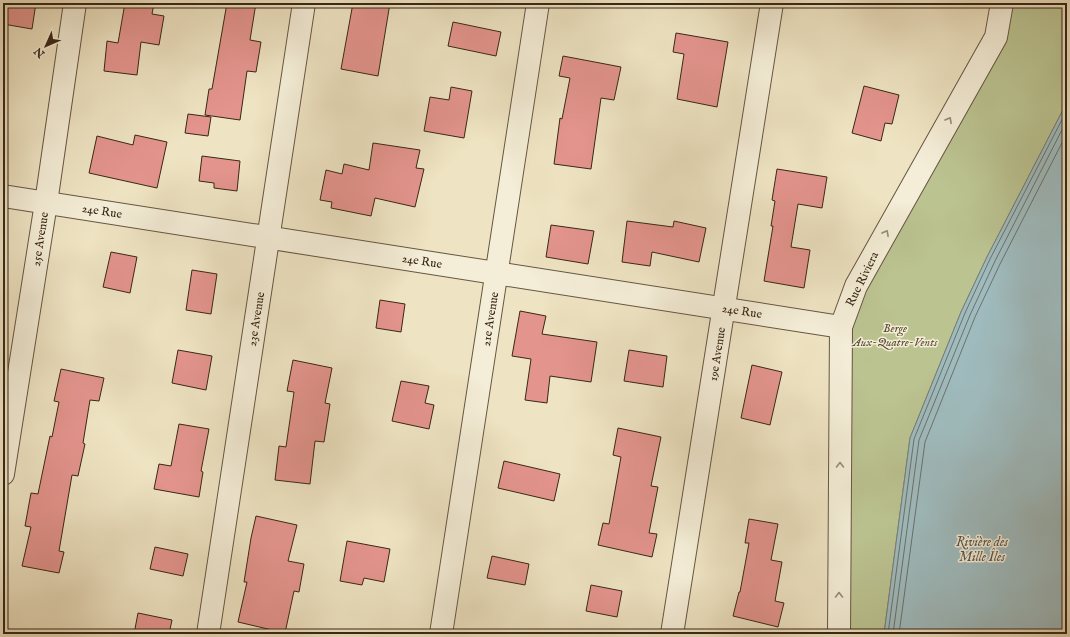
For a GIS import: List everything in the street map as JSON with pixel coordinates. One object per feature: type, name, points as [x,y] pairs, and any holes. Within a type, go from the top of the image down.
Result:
[{"type":"street","name":"25e Avenue","points":[[3,474],[76,3]]},
{"type":"street","name":"23e Avenue","points":[[208,634],[304,3]]},
{"type":"street","name":"21e Avenue","points":[[441,634],[538,3]]},
{"type":"street","name":"19e Avenue","points":[[672,634],[772,3]]},
{"type":"street","name":"Rue Riviera","points":[[839,634],[841,327],[856,286],[996,36],[1002,3]]},
{"type":"street","name":"24e Rue","points":[[3,196],[841,327]]},
{"type":"green space","name":"Berge Aux-Quatre-Vents","points":[[995,3],[1067,3],[1067,102],[987,257],[961,312],[910,438],[884,634],[839,634],[842,322],[987,51]]},
{"type":"water","name":"Rivière des Mille Îles","points":[[1067,102],[1067,634],[884,634],[910,438],[961,312],[987,257]]},
{"type":"building","points":[[3,3],[36,3],[32,29],[3,24]]},
{"type":"building","points":[[125,3],[154,3],[152,14],[164,16],[159,45],[141,42],[137,75],[104,71],[107,41],[118,43]]},
{"type":"building","points":[[227,3],[256,3],[250,40],[261,42],[256,72],[247,71],[240,120],[205,115],[209,89],[212,89]]},
{"type":"building","points":[[353,3],[390,3],[378,76],[341,69]]},
{"type":"building","points":[[453,22],[501,32],[496,56],[448,46]]},
{"type":"building","points":[[676,33],[728,42],[717,107],[677,99],[684,54],[673,52]]},
{"type":"building","points":[[563,56],[621,67],[614,100],[601,98],[591,169],[554,164],[560,118],[562,119],[570,78],[559,76]]},
{"type":"building","points":[[864,86],[899,95],[892,124],[885,123],[881,141],[852,133]]},
{"type":"building","points":[[451,87],[472,91],[464,138],[424,131],[430,97],[449,100]]},
{"type":"building","points":[[188,114],[211,117],[208,136],[185,133]]},
{"type":"building","points":[[135,135],[167,142],[157,188],[89,173],[97,136],[133,145]]},
{"type":"building","points":[[373,143],[420,150],[416,168],[424,169],[415,207],[375,198],[371,216],[331,208],[332,202],[320,200],[326,170],[342,174],[344,164],[369,170]]},
{"type":"building","points":[[202,156],[240,161],[237,191],[214,188],[214,183],[199,181]]},
{"type":"building","points":[[777,169],[827,177],[822,208],[798,204],[791,247],[810,250],[804,288],[764,281],[773,226],[771,226],[775,201],[772,200]]},
{"type":"building","points":[[627,221],[673,227],[674,221],[706,228],[699,262],[652,252],[650,266],[622,262]]},
{"type":"building","points":[[551,225],[594,231],[588,264],[546,257]]},
{"type":"building","points":[[111,252],[137,257],[130,293],[103,287]]},
{"type":"building","points":[[192,270],[217,274],[211,314],[186,310]]},
{"type":"building","points":[[380,300],[405,304],[401,332],[376,328]]},
{"type":"building","points":[[520,311],[546,316],[542,334],[597,342],[591,382],[550,376],[547,403],[525,400],[531,359],[512,356]]},
{"type":"building","points":[[178,350],[212,356],[206,390],[172,383]]},
{"type":"building","points":[[629,350],[667,356],[663,387],[624,381]]},
{"type":"building","points":[[293,360],[332,368],[325,403],[330,404],[324,442],[315,441],[310,484],[275,480],[279,446],[286,447],[294,392],[287,391]]},
{"type":"building","points":[[752,365],[782,372],[770,425],[741,418]]},
{"type":"building","points":[[61,369],[104,378],[99,401],[90,400],[83,443],[85,444],[78,476],[72,475],[59,551],[64,552],[59,573],[22,566],[31,527],[25,526],[31,493],[38,494],[50,436],[52,437],[59,402],[54,401]]},
{"type":"building","points":[[401,381],[429,386],[425,403],[434,405],[429,429],[392,421]]},
{"type":"building","points":[[179,424],[209,429],[201,471],[203,472],[199,497],[154,489],[159,464],[171,466]]},
{"type":"building","points":[[618,428],[661,437],[651,486],[658,487],[649,533],[657,534],[652,557],[598,545],[603,523],[609,524],[621,457],[613,455]]},
{"type":"building","points":[[504,461],[560,474],[554,501],[498,488]]},
{"type":"building","points":[[256,516],[297,525],[288,561],[304,564],[299,592],[294,591],[285,633],[238,622],[247,582],[244,582]]},
{"type":"building","points":[[749,519],[778,524],[771,560],[782,562],[775,601],[784,603],[778,627],[733,616],[740,592],[749,543],[745,543]]},
{"type":"building","points":[[347,541],[390,549],[384,582],[364,578],[362,585],[340,581]]},
{"type":"building","points":[[155,547],[188,554],[183,576],[150,569]]},
{"type":"building","points":[[492,556],[529,564],[525,585],[487,578]]},
{"type":"building","points":[[591,585],[622,591],[617,617],[586,611]]},
{"type":"building","points":[[138,613],[172,620],[169,634],[134,634]]}]
